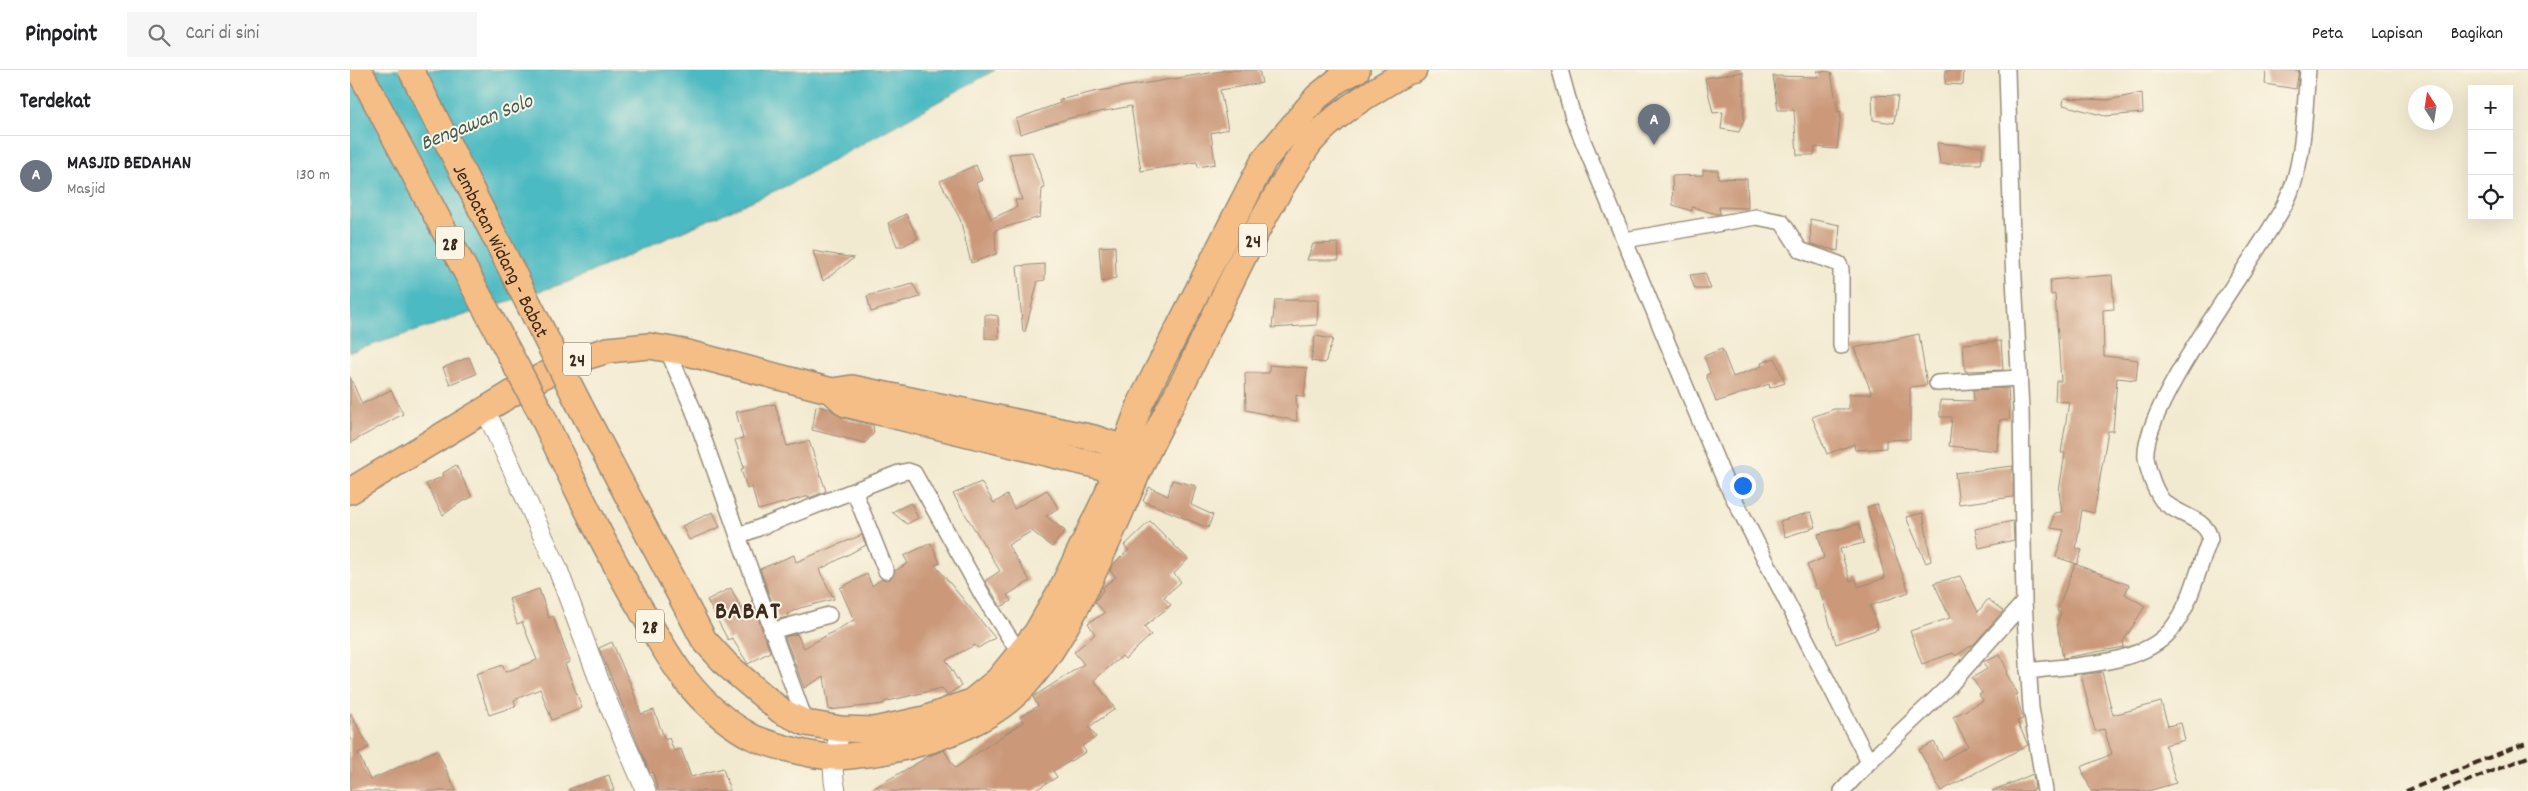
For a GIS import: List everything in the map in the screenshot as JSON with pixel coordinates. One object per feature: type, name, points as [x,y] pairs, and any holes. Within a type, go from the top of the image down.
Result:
[{"type":"highway","name":"Jembatan Widang - Babat","points":[[359,70],[542,415],[616,568],[678,673],[699,697],[749,736],[797,750],[833,757]]},
{"type":"highway","name":"Jembatan Widang - Babat","points":[[411,70],[579,404],[704,640],[728,666],[781,711],[806,723]]},
{"type":"highway","name":"24","points":[[1135,451],[1174,400],[1236,271],[1309,144],[1319,131],[1353,103],[1406,72],[1414,70]]},
{"type":"highway","name":"24","points":[[1135,451],[1141,402],[1264,160],[1317,98],[1343,73]]},
{"type":"highway","name":"24","points":[[350,491],[485,409],[575,360],[608,350],[649,346],[832,391],[852,388],[1135,451]]},
{"type":"highway","name":"24","points":[[832,391],[846,404],[1125,474]]},
{"type":"highway","name":"28","points":[[806,723],[841,729],[874,730],[925,719],[971,702],[998,680],[1037,632],[1062,588],[1107,495],[1125,474],[1135,451]]},
{"type":"highway","name":"28","points":[[833,757],[871,753],[939,737],[983,717],[1024,687],[1053,646],[1125,504],[1125,474]]},
{"type":"street","points":[[1560,70],[1573,118],[1725,481],[1869,762]]},
{"type":"street","points":[[2007,70],[2012,240],[2019,378],[2024,602],[2031,708],[2046,791]]},
{"type":"street","points":[[2028,671],[2125,658],[2156,642],[2171,630],[2186,602],[2210,539],[2209,532],[2206,527],[2178,513],[2162,500],[2153,482],[2146,456],[2153,422],[2176,378],[2286,202],[2299,159],[2308,70]]},
{"type":"street","points":[[1625,240],[1756,217],[1782,222],[1800,250],[1839,264],[1841,346]]},
{"type":"street","points":[[667,350],[692,409],[771,631],[806,723]]},
{"type":"street","points":[[1937,383],[2019,378]]},
{"type":"street","points":[[485,409],[557,568],[605,696],[646,791]]},
{"type":"street","points":[[738,536],[899,473],[908,471],[914,473],[984,598],[1020,654]]},
{"type":"street","points":[[854,491],[886,571]]},
{"type":"street","points":[[1842,791],[1869,762],[1951,684],[2024,602]]},
{"type":"street","points":[[771,631],[829,614]]},
{"type":"street","points":[[836,791],[832,776],[833,757],[841,729]]},
{"type":"water","name":"Bengawan Solo","points":[[350,70],[995,70],[788,185],[568,282],[350,352]]},
{"type":"building","points":[[1228,70],[1259,70],[1262,83],[1220,90],[1228,129],[1211,133],[1215,164],[1198,167],[1197,162],[1141,171],[1131,106],[1070,118],[1020,134],[1016,119],[1060,103],[1059,100],[1098,91]]},
{"type":"building","points":[[1946,70],[1964,70],[1963,85],[1945,84]]},
{"type":"building","points":[[2266,70],[2299,70],[2296,89],[2265,84]]},
{"type":"building","points":[[1817,71],[1831,72],[1838,112],[1841,111],[1837,149],[1815,147],[1814,155],[1797,155],[1794,110],[1778,110],[1773,76],[1818,77]]},
{"type":"building","points":[[1743,72],[1744,119],[1739,132],[1721,129],[1723,112],[1713,113],[1705,78]]},
{"type":"building","points":[[2142,93],[2143,113],[2105,116],[2063,105],[2064,98],[2108,100]]},
{"type":"building","points":[[1872,95],[1898,96],[1894,123],[1873,120]]},
{"type":"building","points":[[1937,143],[1983,147],[1981,164],[1940,164]]},
{"type":"building","points":[[1032,152],[1045,188],[1042,189],[1040,217],[995,230],[996,254],[971,263],[960,219],[940,181],[976,165],[982,180],[976,183],[991,219],[1017,207],[1015,200],[1022,200],[1009,154]]},
{"type":"building","points":[[1703,170],[1718,170],[1718,178],[1747,179],[1748,208],[1719,207],[1720,214],[1717,214],[1692,207],[1692,211],[1673,205],[1672,176],[1703,175]]},
{"type":"building","points":[[906,214],[918,238],[903,246],[897,246],[888,223]]},
{"type":"building","points":[[1810,219],[1840,225],[1838,251],[1811,244]]},
{"type":"building","points":[[1338,243],[1339,260],[1307,260],[1313,244]]},
{"type":"building","points":[[1115,246],[1116,278],[1102,282],[1099,247]]},
{"type":"building","points":[[813,251],[854,258],[823,281]]},
{"type":"building","points":[[1045,264],[1045,280],[1038,281],[1025,332],[1023,332],[1017,266]]},
{"type":"building","points":[[1705,273],[1711,289],[1695,289],[1690,275]]},
{"type":"building","points":[[2112,275],[2114,309],[2103,310],[2104,356],[2138,360],[2136,380],[2117,378],[2113,431],[2108,431],[2094,513],[2082,510],[2076,548],[2082,550],[2077,564],[2056,557],[2064,530],[2051,528],[2054,513],[2062,512],[2059,491],[2065,453],[2061,453],[2069,402],[2055,401],[2056,381],[2061,381],[2055,294],[2051,295],[2050,280]]},
{"type":"building","points":[[913,284],[920,297],[871,312],[867,296]]},
{"type":"building","points":[[1275,300],[1318,300],[1317,325],[1272,328]]},
{"type":"building","points":[[985,314],[998,316],[999,339],[985,338]]},
{"type":"building","points":[[1919,334],[1927,385],[1910,387],[1910,439],[1886,440],[1886,448],[1855,450],[1854,444],[1827,454],[1812,417],[1834,409],[1849,409],[1849,394],[1872,394],[1854,348]]},
{"type":"building","points":[[1315,336],[1333,339],[1325,363],[1311,361]]},
{"type":"building","points":[[2001,341],[2003,370],[1965,371],[1963,344]]},
{"type":"building","points":[[1722,349],[1733,377],[1762,366],[1761,363],[1775,358],[1785,383],[1770,388],[1769,384],[1716,402],[1706,375],[1710,373],[1704,356]]},
{"type":"building","points":[[469,357],[476,374],[450,384],[443,368]]},
{"type":"building","points":[[1269,365],[1307,368],[1304,397],[1296,395],[1297,421],[1246,410],[1245,373],[1269,373]]},
{"type":"building","points":[[350,377],[362,404],[391,390],[403,414],[350,443]]},
{"type":"building","points":[[2008,388],[2010,419],[2000,420],[1997,451],[1949,446],[1952,417],[1940,417],[1940,400],[1974,401],[1973,390]]},
{"type":"building","points":[[775,404],[787,446],[809,441],[826,491],[809,498],[809,496],[758,510],[752,487],[747,489],[741,469],[744,468],[735,440],[743,438],[736,412]]},
{"type":"building","points":[[816,406],[830,409],[843,418],[873,425],[874,433],[865,443],[812,430]]},
{"type":"building","points":[[456,465],[472,497],[443,515],[426,484],[444,476],[443,473]]},
{"type":"building","points":[[2013,466],[2013,497],[1959,504],[1955,473]]},
{"type":"building","points":[[1172,480],[1196,486],[1191,505],[1213,515],[1208,528],[1143,501],[1149,487],[1168,496]]},
{"type":"building","points":[[981,482],[994,503],[1007,495],[1014,509],[1047,490],[1058,508],[1046,516],[1065,531],[1052,547],[1032,531],[1008,545],[1030,581],[1007,595],[1011,601],[1001,607],[985,581],[1000,571],[953,494]]},
{"type":"building","points":[[911,503],[918,518],[907,524],[892,512]]},
{"type":"building","points":[[1877,504],[1909,592],[1870,606],[1878,629],[1836,644],[1819,588],[1816,589],[1807,565],[1824,558],[1818,534],[1859,524],[1864,543],[1840,549],[1850,581],[1856,579],[1858,587],[1885,578],[1867,507]]},
{"type":"building","points":[[713,512],[720,527],[689,540],[682,526]]},
{"type":"building","points":[[1811,512],[1816,527],[1785,537],[1780,521]]},
{"type":"building","points":[[1923,513],[1931,561],[1926,563],[1906,517]]},
{"type":"building","points":[[1150,521],[1188,559],[1174,574],[1181,582],[1164,597],[1171,605],[1144,627],[1151,635],[1125,659],[1122,656],[1094,680],[1115,709],[1089,727],[1096,737],[1082,746],[1086,752],[1053,771],[1057,777],[1034,791],[869,791],[929,756],[944,750],[955,768],[1023,722],[1020,717],[1038,706],[1033,697],[1084,664],[1074,652],[1095,634],[1088,623],[1105,613],[1095,602],[1103,587],[1116,577],[1110,570],[1114,563],[1129,550],[1124,546]]},
{"type":"building","points":[[2013,521],[2014,540],[1979,548],[1975,529]]},
{"type":"building","points":[[862,535],[866,545],[819,570],[834,599],[800,608],[787,614],[788,617],[778,619],[760,569],[794,555],[796,562]]},
{"type":"building","points":[[931,543],[940,563],[935,565],[995,638],[978,648],[975,645],[946,660],[961,686],[947,695],[942,688],[884,702],[884,704],[829,710],[824,676],[804,688],[785,637],[797,634],[804,648],[854,620],[840,588],[867,574],[872,586],[882,579],[890,579],[895,571],[908,563],[904,556]]},
{"type":"building","points":[[2075,564],[2129,585],[2125,594],[2145,606],[2123,642],[2124,647],[2063,658],[2057,623],[2061,613],[2057,611]]},
{"type":"building","points":[[1960,576],[1978,612],[1988,599],[2003,611],[1975,643],[1956,656],[1953,653],[1922,664],[1910,631],[1950,618],[1934,583]]},
{"type":"building","points":[[731,588],[741,609],[753,603],[770,652],[748,664],[732,638],[728,640],[707,600]]},
{"type":"building","points":[[539,589],[549,618],[553,616],[570,662],[565,664],[582,708],[552,720],[540,689],[514,700],[516,706],[489,715],[476,674],[503,665],[505,672],[537,660],[522,622],[517,624],[509,599]]},
{"type":"building","points":[[612,642],[641,714],[654,710],[665,740],[669,738],[674,751],[681,749],[691,777],[723,768],[730,791],[658,791],[653,772],[650,773],[599,648]]},
{"type":"building","points":[[2000,655],[2008,672],[2006,673],[2018,694],[2016,695],[2023,719],[2017,721],[2028,745],[1941,791],[1919,750],[1934,742],[1944,760],[1968,746],[1953,717],[1983,701],[1979,695],[1982,693],[1972,678],[1987,669],[1983,662]]},
{"type":"building","points":[[2102,672],[2113,715],[2161,702],[2168,726],[2181,723],[2185,740],[2165,745],[2176,783],[2148,791],[2091,791],[2081,767],[2112,754],[2104,729],[2095,731],[2081,675]]},
{"type":"building","points":[[350,713],[369,747],[358,753],[370,780],[437,750],[456,791],[350,791]]},
{"type":"building","points":[[2033,774],[2035,789],[2029,791],[1992,791]]},
{"type":"building","points":[[609,775],[614,791],[569,791],[569,789]]},
{"type":"railway","points":[[2406,791],[2528,742]]},
{"type":"railway","points":[[2442,791],[2528,757]]},
{"type":"place","name":"MASJID BEDAHAN","points":[[1654,145]]},
{"type":"district","name":"BABAT","points":[[748,609]]}]
